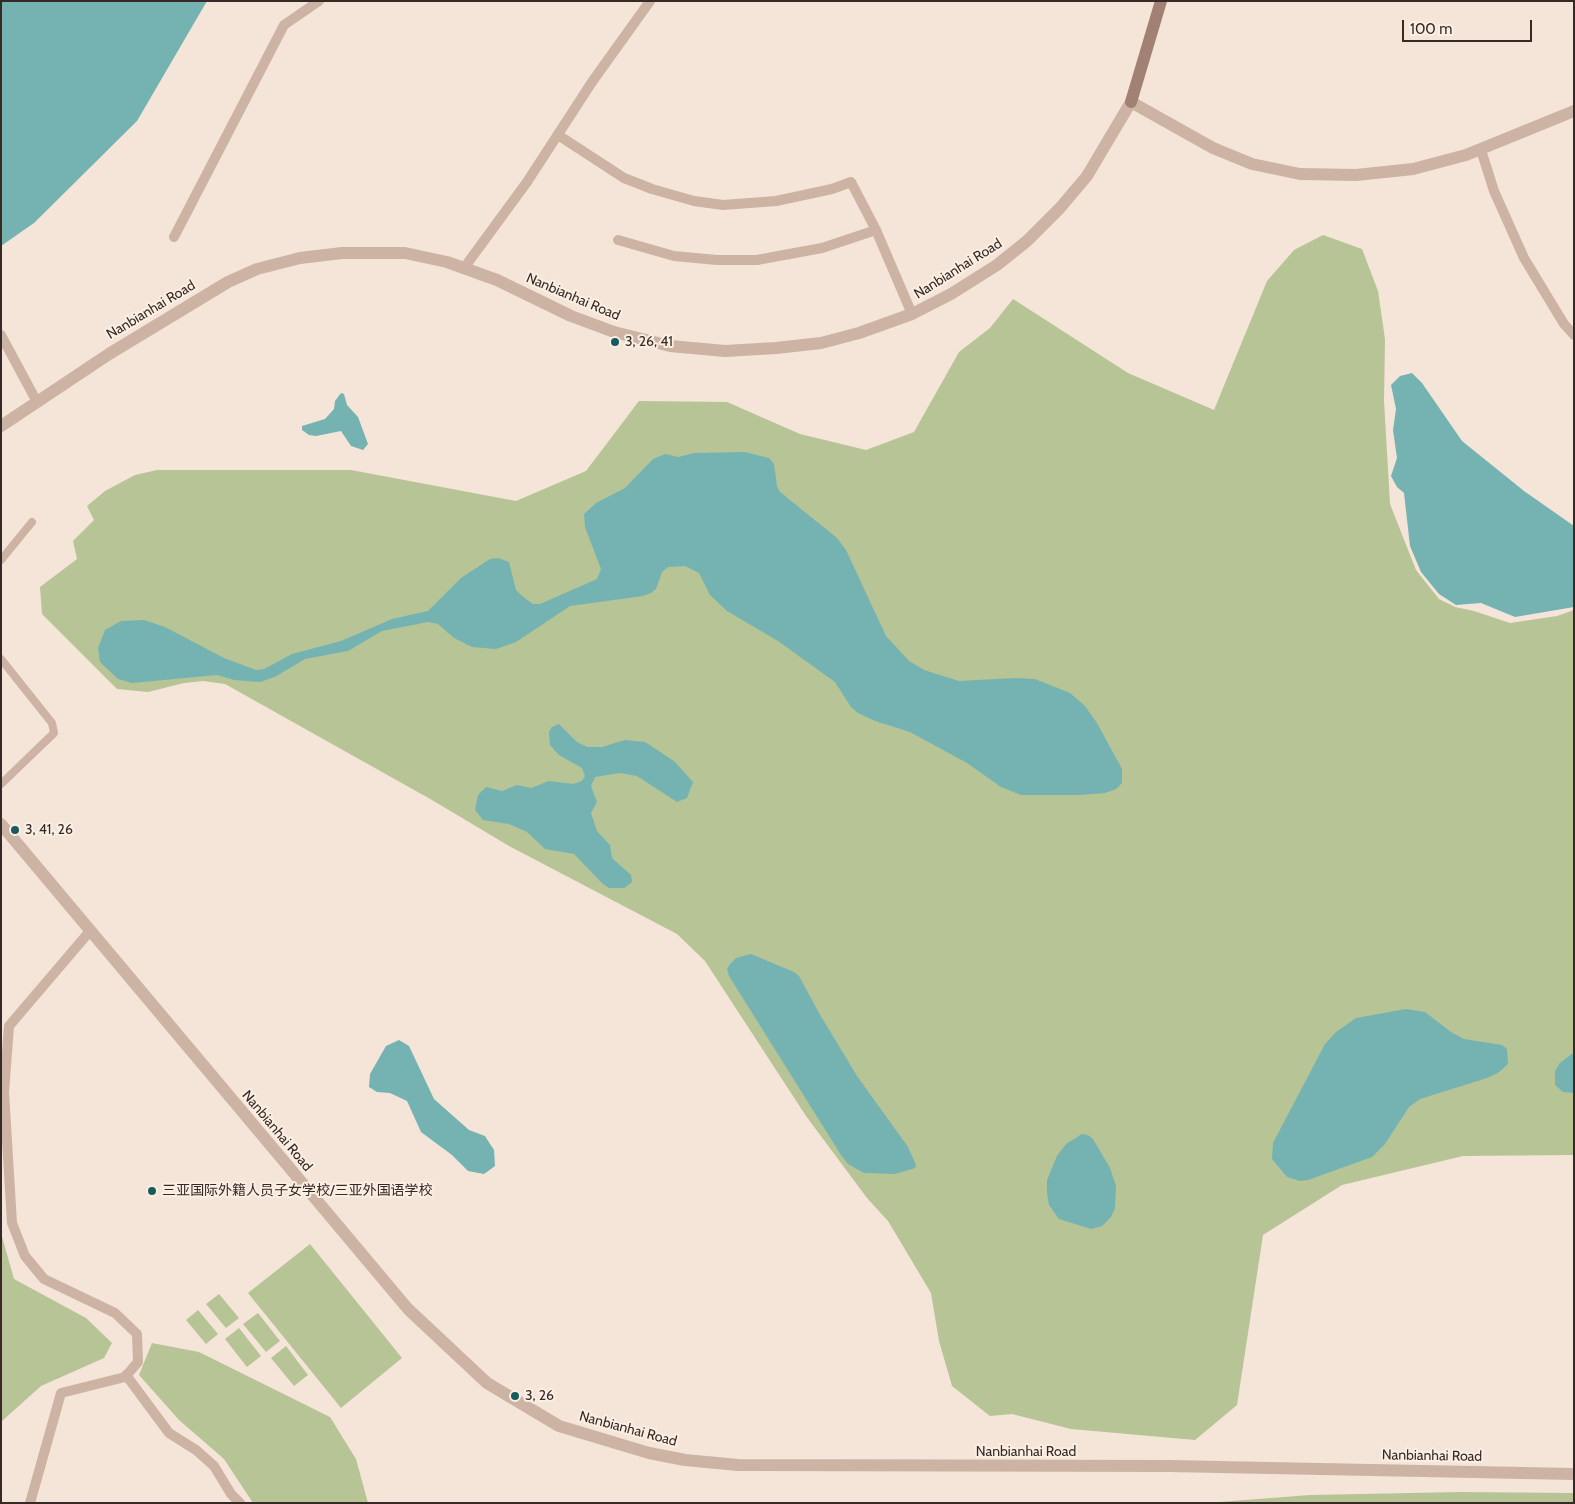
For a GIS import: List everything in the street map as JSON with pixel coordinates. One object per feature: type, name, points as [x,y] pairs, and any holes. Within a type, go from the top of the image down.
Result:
[{"type":"main road","name":"Nanbianhai Road","points":[[1131,102],[1161,1]]},
{"type":"street","points":[[174,237],[284,25],[319,1]]},
{"type":"street","points":[[464,268],[527,182],[592,82],[650,1]]},
{"type":"street","points":[[1131,102],[1213,148],[1252,164],[1300,174],[1356,175],[1413,169],[1481,150],[1574,111]]},
{"type":"street","name":"Nanbianhai Road","points":[[1,426],[174,312],[228,282],[258,269],[300,258],[342,253],[404,253],[448,262],[497,280],[571,316],[614,332],[670,346],[716,350],[776,348],[821,343],[859,333],[912,314],[951,294],[998,265],[1027,241],[1088,176],[1131,102]]},
{"type":"street","points":[[558,135],[624,178],[652,189],[694,201],[723,205],[776,201],[832,189],[851,182],[876,230],[912,314]]},
{"type":"street","points":[[1481,150],[1494,191],[1524,258],[1564,324],[1574,335]]},
{"type":"street","points":[[618,240],[674,256],[717,260],[757,260],[822,248],[876,230]]},
{"type":"street","points":[[1,335],[37,402]]},
{"type":"street","points":[[1,560],[32,522]]},
{"type":"street","points":[[1,659],[52,724],[54,733],[1,784]]},
{"type":"street","name":"Nanbianhai Road","points":[[2,827],[408,1310],[487,1383],[559,1426],[650,1454],[685,1460],[738,1465],[1169,1466],[1574,1474]]},
{"type":"street","points":[[30,1503],[61,1393],[126,1375],[138,1362],[136,1334],[115,1314],[44,1279],[25,1256],[12,1223],[3,1092],[9,1026],[90,930]]},
{"type":"street","points":[[126,1375],[169,1433],[196,1450],[214,1466],[231,1494],[240,1503]]},
{"type":"green space","points":[[1323,235],[1362,249],[1378,291],[1385,339],[1384,401],[1390,504],[1416,570],[1439,599],[1455,607],[1510,623],[1557,616],[1574,610],[1574,1155],[1463,1156],[1342,1185],[1263,1235],[1237,1405],[1195,1440],[1071,1429],[1012,1414],[990,1416],[952,1386],[939,1341],[931,1293],[888,1221],[867,1198],[806,1116],[705,961],[677,934],[509,846],[432,800],[225,684],[203,681],[184,683],[148,692],[117,689],[42,614],[40,587],[77,559],[73,541],[94,520],[87,506],[105,491],[135,475],[157,470],[351,470],[516,501],[586,471],[639,401],[727,402],[800,434],[866,450],[914,432],[959,352],[990,328],[1013,299],[1128,373],[1214,410],[1267,281],[1294,250]]},
{"type":"green space","points":[[1,1233],[14,1279],[86,1318],[112,1343],[104,1358],[41,1386],[1,1422]]},
{"type":"green space","points":[[310,1244],[402,1358],[341,1408],[248,1293]]},
{"type":"green space","points":[[219,1294],[239,1318],[226,1328],[206,1304]]},
{"type":"green space","points":[[198,1310],[218,1334],[206,1344],[186,1320]]},
{"type":"green space","points":[[258,1313],[280,1341],[266,1352],[243,1324]]},
{"type":"green space","points":[[239,1328],[261,1356],[247,1367],[225,1339]]},
{"type":"green space","points":[[152,1343],[199,1352],[330,1417],[356,1459],[368,1503],[253,1503],[224,1459],[179,1420],[139,1375]]},
{"type":"green space","points":[[286,1346],[308,1375],[294,1386],[271,1358]]},
{"type":"green space","points":[[1460,1492],[1574,1493],[1574,1503],[1206,1503],[1310,1495]]},
{"type":"water","points":[[1,1],[207,1],[137,121],[34,223],[1,246]]},
{"type":"water","points":[[1412,373],[1422,383],[1462,441],[1524,491],[1574,526],[1574,607],[1515,617],[1481,603],[1456,605],[1439,594],[1421,572],[1410,546],[1404,493],[1397,487],[1391,476],[1397,458],[1393,430],[1396,409],[1391,385],[1400,376]]},
{"type":"water","points":[[341,393],[344,394],[347,405],[358,417],[368,444],[363,450],[351,446],[341,431],[316,436],[309,435],[302,430],[302,426],[325,419],[334,409],[335,401]]},
{"type":"water","points":[[745,452],[769,458],[774,464],[777,486],[780,492],[837,538],[846,550],[886,636],[909,661],[924,670],[959,681],[1015,678],[1035,679],[1070,693],[1085,706],[1097,723],[1122,769],[1122,783],[1116,789],[1105,793],[1079,795],[1021,795],[1001,787],[967,763],[910,732],[875,721],[858,713],[851,707],[835,682],[778,641],[727,611],[710,595],[699,573],[685,566],[668,567],[662,572],[656,589],[651,593],[643,596],[570,606],[516,642],[496,649],[472,647],[454,638],[438,624],[428,622],[382,631],[348,651],[305,659],[275,677],[260,682],[234,680],[217,675],[132,683],[118,679],[100,662],[98,648],[105,630],[121,621],[144,620],[165,627],[224,658],[256,670],[264,669],[292,654],[341,641],[392,619],[428,611],[461,578],[490,559],[498,558],[509,562],[516,590],[533,604],[540,604],[597,579],[601,569],[585,527],[584,514],[596,503],[625,488],[653,459],[665,454],[678,457],[694,453]]},
{"type":"water","points":[[559,724],[577,742],[587,747],[602,747],[625,740],[645,742],[674,761],[693,782],[687,798],[677,802],[637,776],[620,773],[595,777],[591,786],[597,802],[591,813],[597,831],[610,845],[612,858],[631,875],[632,882],[624,888],[609,888],[574,854],[545,849],[527,832],[509,824],[483,820],[475,810],[478,795],[486,787],[502,791],[517,785],[531,788],[549,781],[573,784],[582,781],[585,776],[582,768],[559,755],[550,745],[549,732],[552,727]]},
{"type":"water","points":[[751,954],[794,972],[799,976],[857,1076],[908,1147],[916,1165],[915,1168],[895,1174],[864,1173],[848,1164],[841,1155],[729,976],[727,969],[736,958]]},
{"type":"water","points":[[1406,1009],[1425,1012],[1451,1032],[1464,1039],[1502,1045],[1507,1049],[1508,1064],[1498,1073],[1487,1078],[1420,1099],[1409,1107],[1385,1144],[1372,1157],[1308,1180],[1300,1181],[1287,1177],[1272,1159],[1273,1143],[1325,1044],[1336,1032],[1356,1018]]},
{"type":"water","points":[[399,1040],[409,1046],[434,1099],[469,1130],[485,1136],[494,1150],[495,1166],[484,1174],[468,1171],[452,1155],[421,1132],[407,1101],[390,1093],[377,1092],[369,1087],[370,1074],[386,1046]]},
{"type":"water","points":[[1574,1052],[1574,1093],[1563,1092],[1555,1085],[1555,1071],[1560,1063]]},
{"type":"water","points":[[1082,1134],[1088,1135],[1093,1139],[1110,1168],[1116,1186],[1115,1208],[1111,1217],[1102,1226],[1091,1229],[1059,1219],[1049,1205],[1047,1193],[1047,1180],[1057,1156],[1066,1144]]},
{"type":"place","name":"3, 26, 41","points":[[615,342]]},
{"type":"place","name":"3, 41, 26","points":[[15,830]]},
{"type":"place","name":"三亚国际外籍人员子女学校/三亚外国语学校","points":[[152,1191]]},
{"type":"place","name":"3, 26","points":[[515,1396]]}]
